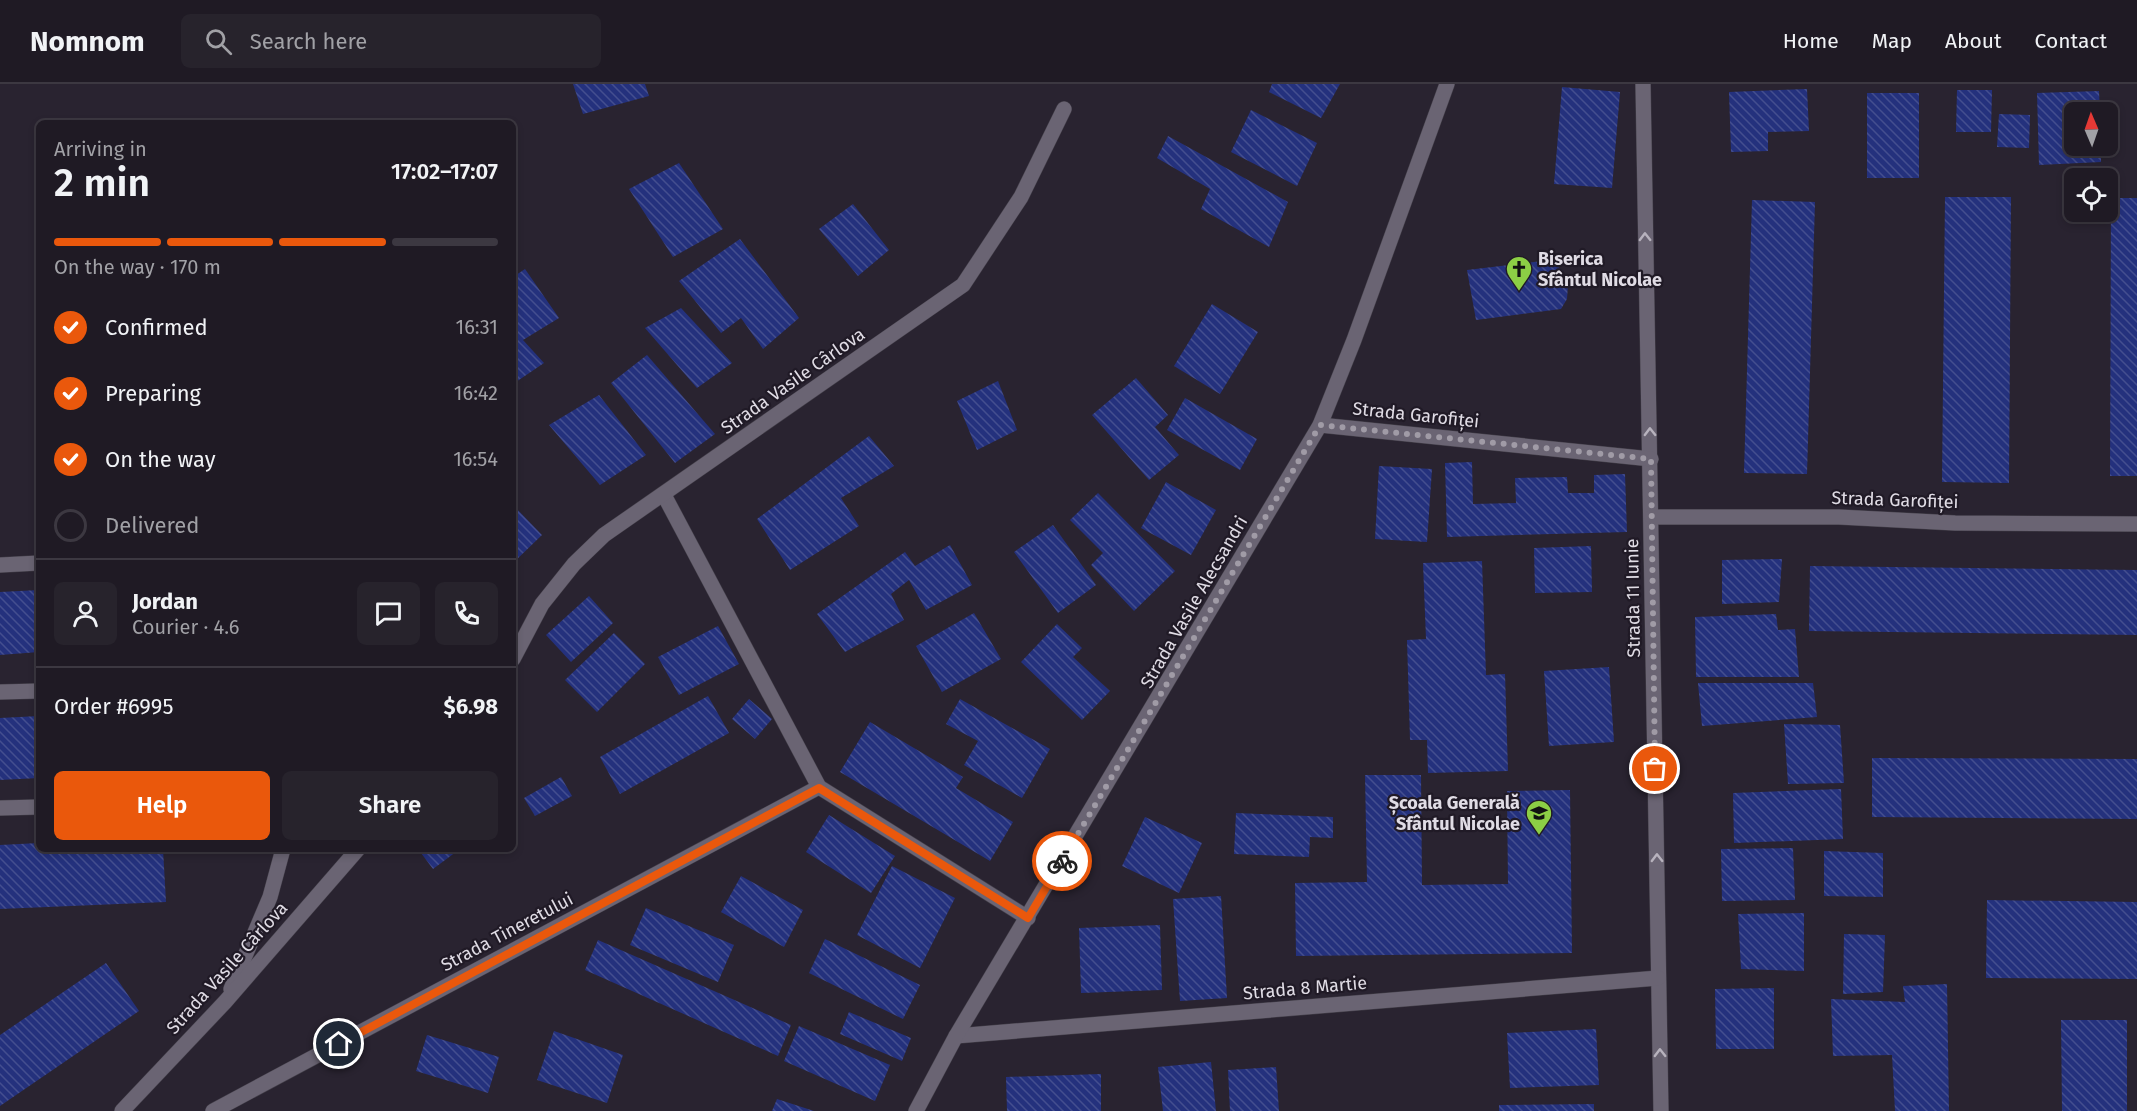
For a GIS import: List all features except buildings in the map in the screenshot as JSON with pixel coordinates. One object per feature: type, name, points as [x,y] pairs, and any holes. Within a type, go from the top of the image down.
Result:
[{"type":"street","name":"Strada Vasile Alecsandri","points":[[916,1111],[956,1036],[1320,425],[1370,297],[1447,84]]},
{"type":"street","name":"Strada 11 Iunie","points":[[1643,84],[1661,1111]]},
{"type":"street","name":"Strada Vasile Cârlova","points":[[516,653],[542,604],[574,564],[604,535],[963,285],[1021,197],[1064,109]]},
{"type":"street","name":"Strada Garofiței","points":[[1320,425],[1651,459]]},
{"type":"street","points":[[664,495],[819,788],[1028,918]]},
{"type":"street","name":"Strada Garofiței","points":[[1652,517],[1839,517],[1955,523],[2137,524]]},
{"type":"street","points":[[0,565],[36,563]]},
{"type":"street","points":[[0,692],[36,691]]},
{"type":"street","name":"Strada Tineretului","points":[[213,1111],[819,788]]},
{"type":"street","points":[[0,808],[36,807]]},
{"type":"street","points":[[225,1002],[270,897],[281,852]]},
{"type":"street","name":"Strada Vasile Cârlova","points":[[122,1111],[225,1002],[355,852]]},
{"type":"street","name":"Strada 8 Martie","points":[[956,1036],[1658,978]]},
{"type":"way so far","points":[[1062,861],[1320,425],[1651,459],[1655,769]]},
{"type":"place","name":"Biserica Sfântul Nicolae","points":[[1519,292]]},
{"type":"place","name":"Școala Generală Sfântul Nicolae","points":[[1539,836]]},
{"type":"route","points":[[339,1044],[819,788],[1028,918],[1062,861]]}]
